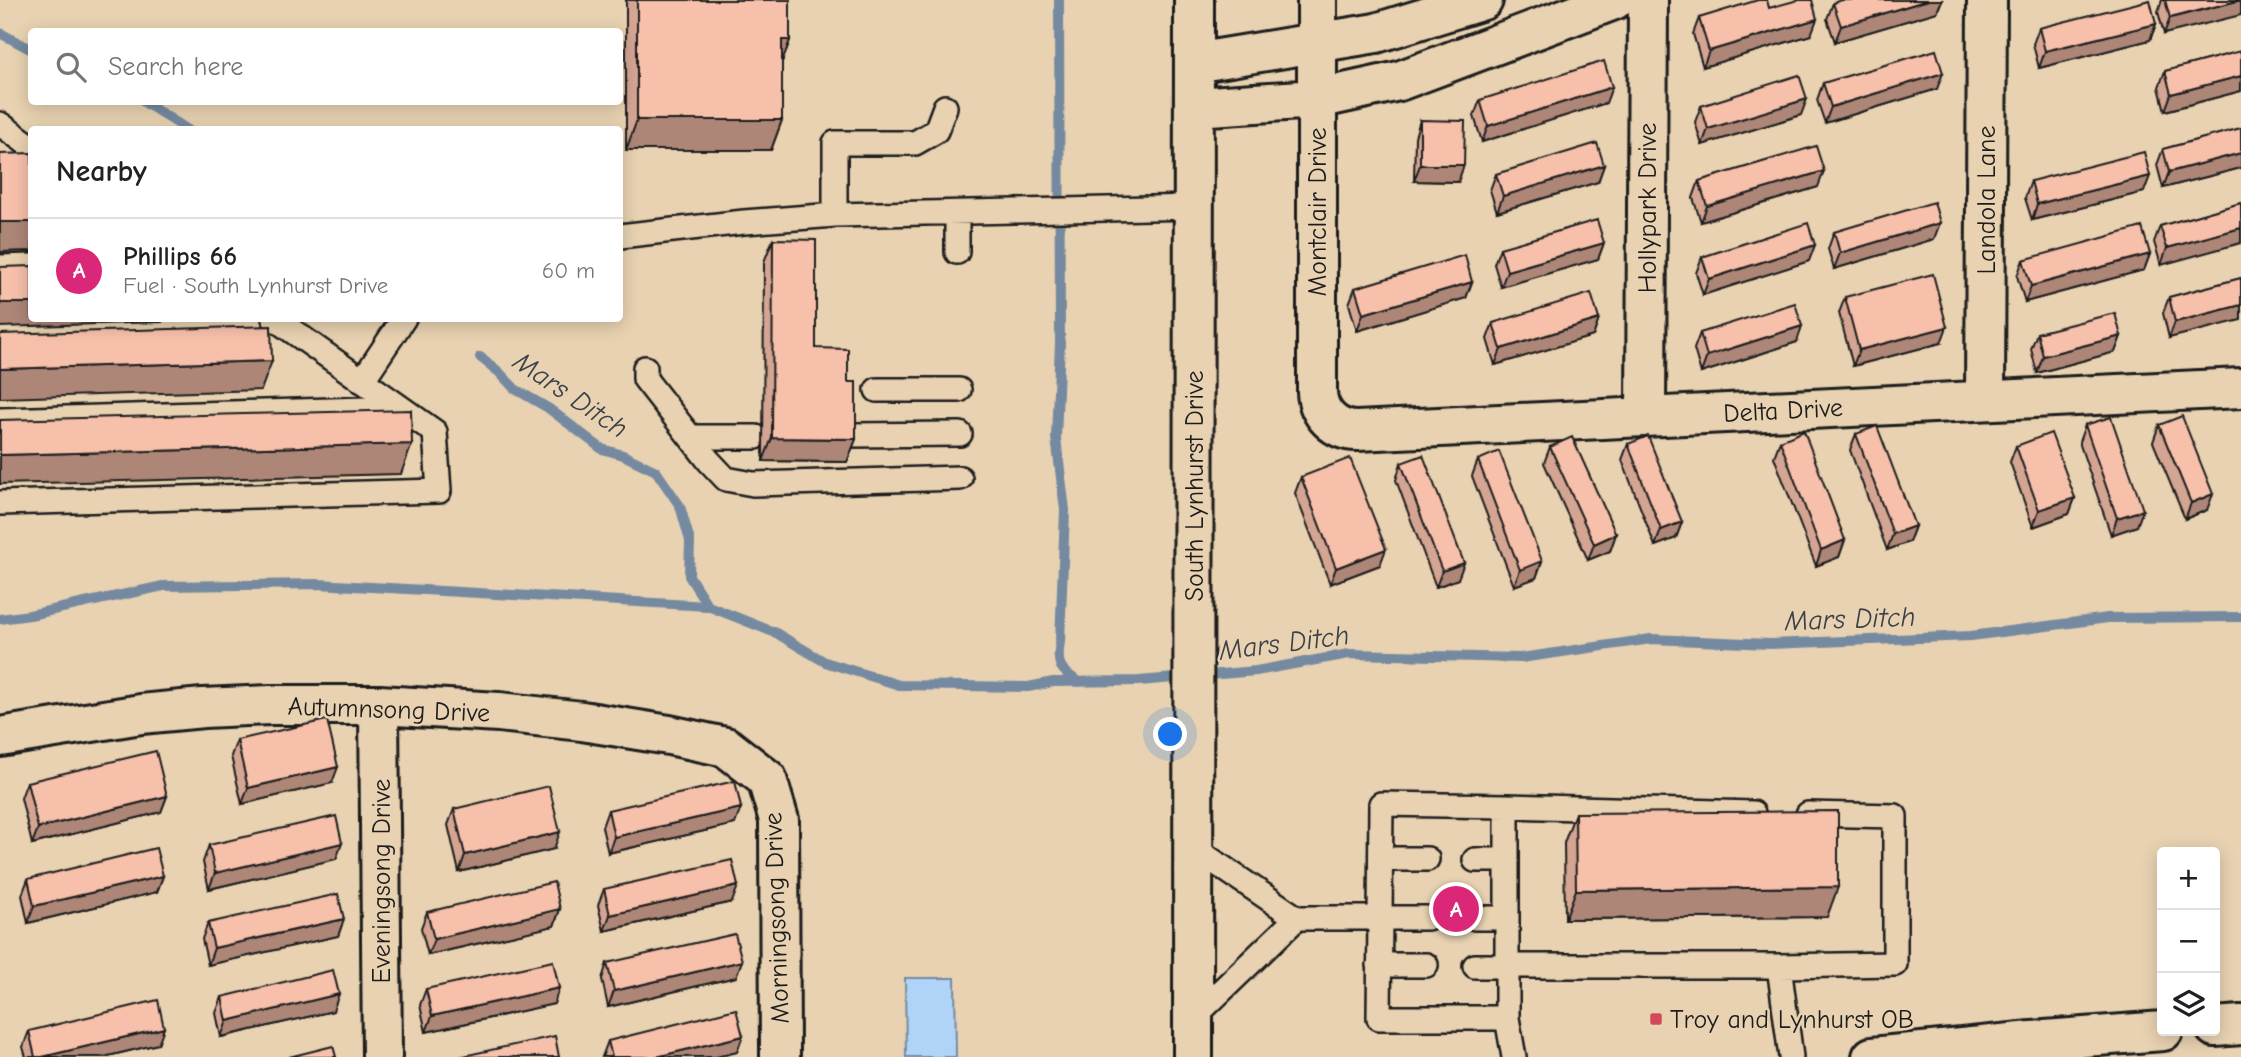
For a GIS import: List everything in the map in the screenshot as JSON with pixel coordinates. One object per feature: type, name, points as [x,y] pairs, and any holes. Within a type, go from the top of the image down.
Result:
[{"type":"street","name":"South Lynhurst Drive","points":[[1193,1057],[1194,0]]},
{"type":"street","name":"Montclair Drive","points":[[1317,0],[1317,392],[1320,409],[1329,420]]},
{"type":"street","points":[[1194,63],[1377,33],[1483,0]]},
{"type":"street","points":[[1194,107],[1317,99],[1399,81],[1614,0]]},
{"type":"street","name":"Hollypark Drive","points":[[1646,417],[1648,0]]},
{"type":"street","name":"Landola Lane","points":[[1985,400],[1987,0]]},
{"type":"street","name":"Delta Drive","points":[[1329,420],[1335,426],[1357,431],[2241,388]]},
{"type":"street","name":"Autumnsong Drive","points":[[0,737],[203,708],[379,705],[513,713],[669,735],[726,747],[767,779]]},
{"type":"street","name":"Eveningsong Drive","points":[[379,705],[382,1057]]},
{"type":"street","name":"Morningsong Drive","points":[[767,779],[779,820],[780,1057]]},
{"type":"street","points":[[2220,1027],[2241,1025]]},
{"type":"street","points":[[1872,1057],[2157,1031]]},
{"type":"lane","points":[[835,215],[835,143],[915,143],[936,131],[946,107]]},
{"type":"lane","points":[[0,124],[28,144]]},
{"type":"lane","points":[[623,237],[645,243],[835,215],[1194,207]]},
{"type":"lane","points":[[957,214],[957,252]]},
{"type":"lane","points":[[0,267],[28,266]]},
{"type":"lane","points":[[362,381],[401,322]]},
{"type":"lane","points":[[0,503],[439,491],[435,432],[293,332],[269,326]]},
{"type":"lane","points":[[645,368],[645,379],[726,479],[753,484],[960,478]]},
{"type":"lane","points":[[877,390],[959,390]]},
{"type":"lane","points":[[0,421],[400,408]]},
{"type":"lane","points":[[851,435],[960,434]]},
{"type":"lane","points":[[691,437],[756,437]]},
{"type":"lane","points":[[1475,966],[1895,964],[1895,816],[1381,804],[1379,1018],[1507,1018]]},
{"type":"lane","points":[[1507,806],[1507,1018],[1514,1057]]},
{"type":"lane","points":[[1194,848],[1297,918],[1427,918]]},
{"type":"lane","points":[[1381,859],[1427,859]]},
{"type":"lane","points":[[1475,860],[1507,860]]},
{"type":"lane","points":[[1193,1018],[1297,918]]},
{"type":"lane","points":[[1475,918],[1507,918]]},
{"type":"lane","points":[[1379,965],[1426,965]]},
{"type":"lane","points":[[1779,966],[1791,1057]]},
{"type":"water","points":[[905,978],[955,978],[956,1057],[906,1057]]},
{"type":"building","points":[[637,0],[790,0],[790,40],[782,40],[782,120],[637,120]]},
{"type":"building","points":[[1758,0],[1767,0],[1769,8],[1798,0],[1812,0],[1817,19],[1709,51],[1699,18]]},
{"type":"building","points":[[1842,0],[1928,0],[1841,26],[1833,3]]},
{"type":"building","points":[[2150,0],[2156,24],[2045,51],[2039,28]]},
{"type":"building","points":[[2165,0],[2241,0],[2170,18]]},
{"type":"building","points":[[1936,50],[1943,73],[1831,107],[1823,83]]},
{"type":"building","points":[[2241,51],[2241,76],[2171,94],[2165,71]]},
{"type":"building","points":[[1604,61],[1612,87],[1488,126],[1480,100]]},
{"type":"building","points":[[1799,75],[1807,99],[1708,129],[1701,106]]},
{"type":"building","points":[[1420,120],[1465,121],[1464,165],[1420,165]]},
{"type":"building","points":[[2241,128],[2241,153],[2169,172],[2163,149]]},
{"type":"building","points":[[1597,143],[1604,165],[1503,196],[1496,174]]},
{"type":"building","points":[[1816,146],[1824,171],[1707,206],[1699,181]]},
{"type":"building","points":[[2144,152],[2150,176],[2037,204],[2031,181]]},
{"type":"building","points":[[28,153],[28,222],[0,222],[0,154]]},
{"type":"building","points":[[1934,202],[1940,223],[1840,253],[1834,232]]},
{"type":"building","points":[[2241,203],[2241,228],[2167,248],[2160,226]]},
{"type":"building","points":[[1597,220],[1604,243],[1507,271],[1500,248]]},
{"type":"building","points":[[1808,223],[1815,245],[1709,279],[1702,257]]},
{"type":"building","points":[[2142,227],[2150,254],[2031,286],[2023,260]]},
{"type":"building","points":[[773,239],[816,240],[816,348],[848,349],[848,382],[856,382],[856,439],[772,438]]},
{"type":"building","points":[[1465,255],[1472,282],[1363,314],[1355,288]]},
{"type":"building","points":[[28,266],[28,303],[0,303],[0,267]]},
{"type":"building","points":[[1933,274],[1947,327],[1859,350],[1845,297]]},
{"type":"building","points":[[2241,278],[2241,305],[2175,322],[2169,297]]},
{"type":"building","points":[[1591,293],[1599,319],[1501,349],[1493,323]]},
{"type":"building","points":[[1795,303],[1802,326],[1707,356],[1700,333]]},
{"type":"building","points":[[2115,313],[2121,336],[2043,356],[2037,333]]},
{"type":"building","points":[[271,326],[272,361],[0,369],[0,334]]},
{"type":"building","points":[[411,410],[412,444],[0,455],[0,420]]},
{"type":"building","points":[[2182,416],[2213,494],[2191,503],[2159,425]]},
{"type":"building","points":[[2111,417],[2143,510],[2117,518],[2085,425]]},
{"type":"building","points":[[1877,426],[1915,526],[1893,534],[1856,434]]},
{"type":"building","points":[[1804,431],[1845,540],[1821,550],[1780,441]]},
{"type":"building","points":[[2051,433],[2075,498],[2039,510],[2016,446]]},
{"type":"building","points":[[1648,436],[1682,522],[1661,530],[1628,444]]},
{"type":"building","points":[[1572,437],[1616,534],[1594,544],[1550,447]]},
{"type":"building","points":[[1499,451],[1542,561],[1520,570],[1478,460]]},
{"type":"building","points":[[1423,455],[1464,563],[1442,571],[1401,463]]},
{"type":"building","points":[[1350,458],[1386,549],[1336,568],[1301,477]]},
{"type":"building","points":[[327,720],[338,767],[248,788],[237,740]]},
{"type":"building","points":[[156,751],[167,796],[38,828],[27,782]]},
{"type":"building","points":[[735,781],[741,808],[614,837],[608,810]]},
{"type":"building","points":[[549,786],[560,832],[465,855],[454,809]]},
{"type":"building","points":[[1838,811],[1838,887],[1576,890],[1575,813]]},
{"type":"building","points":[[336,816],[342,843],[215,873],[209,845]]},
{"type":"building","points":[[156,848],[163,876],[34,906],[28,879]]},
{"type":"building","points":[[732,860],[738,886],[610,915],[604,889]]},
{"type":"building","points":[[554,882],[560,909],[434,939],[427,912]]},
{"type":"building","points":[[338,894],[344,919],[214,948],[208,923]]},
{"type":"building","points":[[735,934],[742,961],[614,991],[607,963]]},
{"type":"building","points":[[553,961],[559,988],[432,1016],[426,989]]},
{"type":"building","points":[[333,970],[339,994],[227,1021],[222,997]]},
{"type":"building","points":[[158,1000],[164,1028],[35,1057],[29,1031]]},
{"type":"building","points":[[736,1009],[743,1036],[656,1057],[612,1057],[608,1041]]},
{"type":"building","points":[[555,1036],[559,1057],[459,1057]]},
{"type":"building","points":[[333,1046],[336,1057],[289,1057]]},
{"type":"waterway","points":[[1059,0],[1060,342],[1056,438],[1065,510],[1059,662],[1067,674],[1079,682]]},
{"type":"waterway","name":"Mars Ditch","points":[[0,33],[28,48]]},
{"type":"waterway","name":"Mars Ditch","points":[[149,105],[182,126]]},
{"type":"waterway","name":"Mars Ditch","points":[[480,357],[515,389],[548,408],[602,449],[623,455],[656,471],[680,506],[690,541],[689,576],[708,606],[776,633],[825,662],[899,685],[1028,687],[1053,682],[1139,681],[1256,671],[1349,654],[1521,658],[1651,639],[1770,644],[1971,636],[2108,618],[2241,617]]},
{"type":"waterway","points":[[0,619],[163,586],[318,584],[708,606]]},
{"type":"place","name":"Phillips 66","points":[[1456,909]]},
{"type":"place","name":"Troy and Lynhurst OB","points":[[1656,1019]]}]
